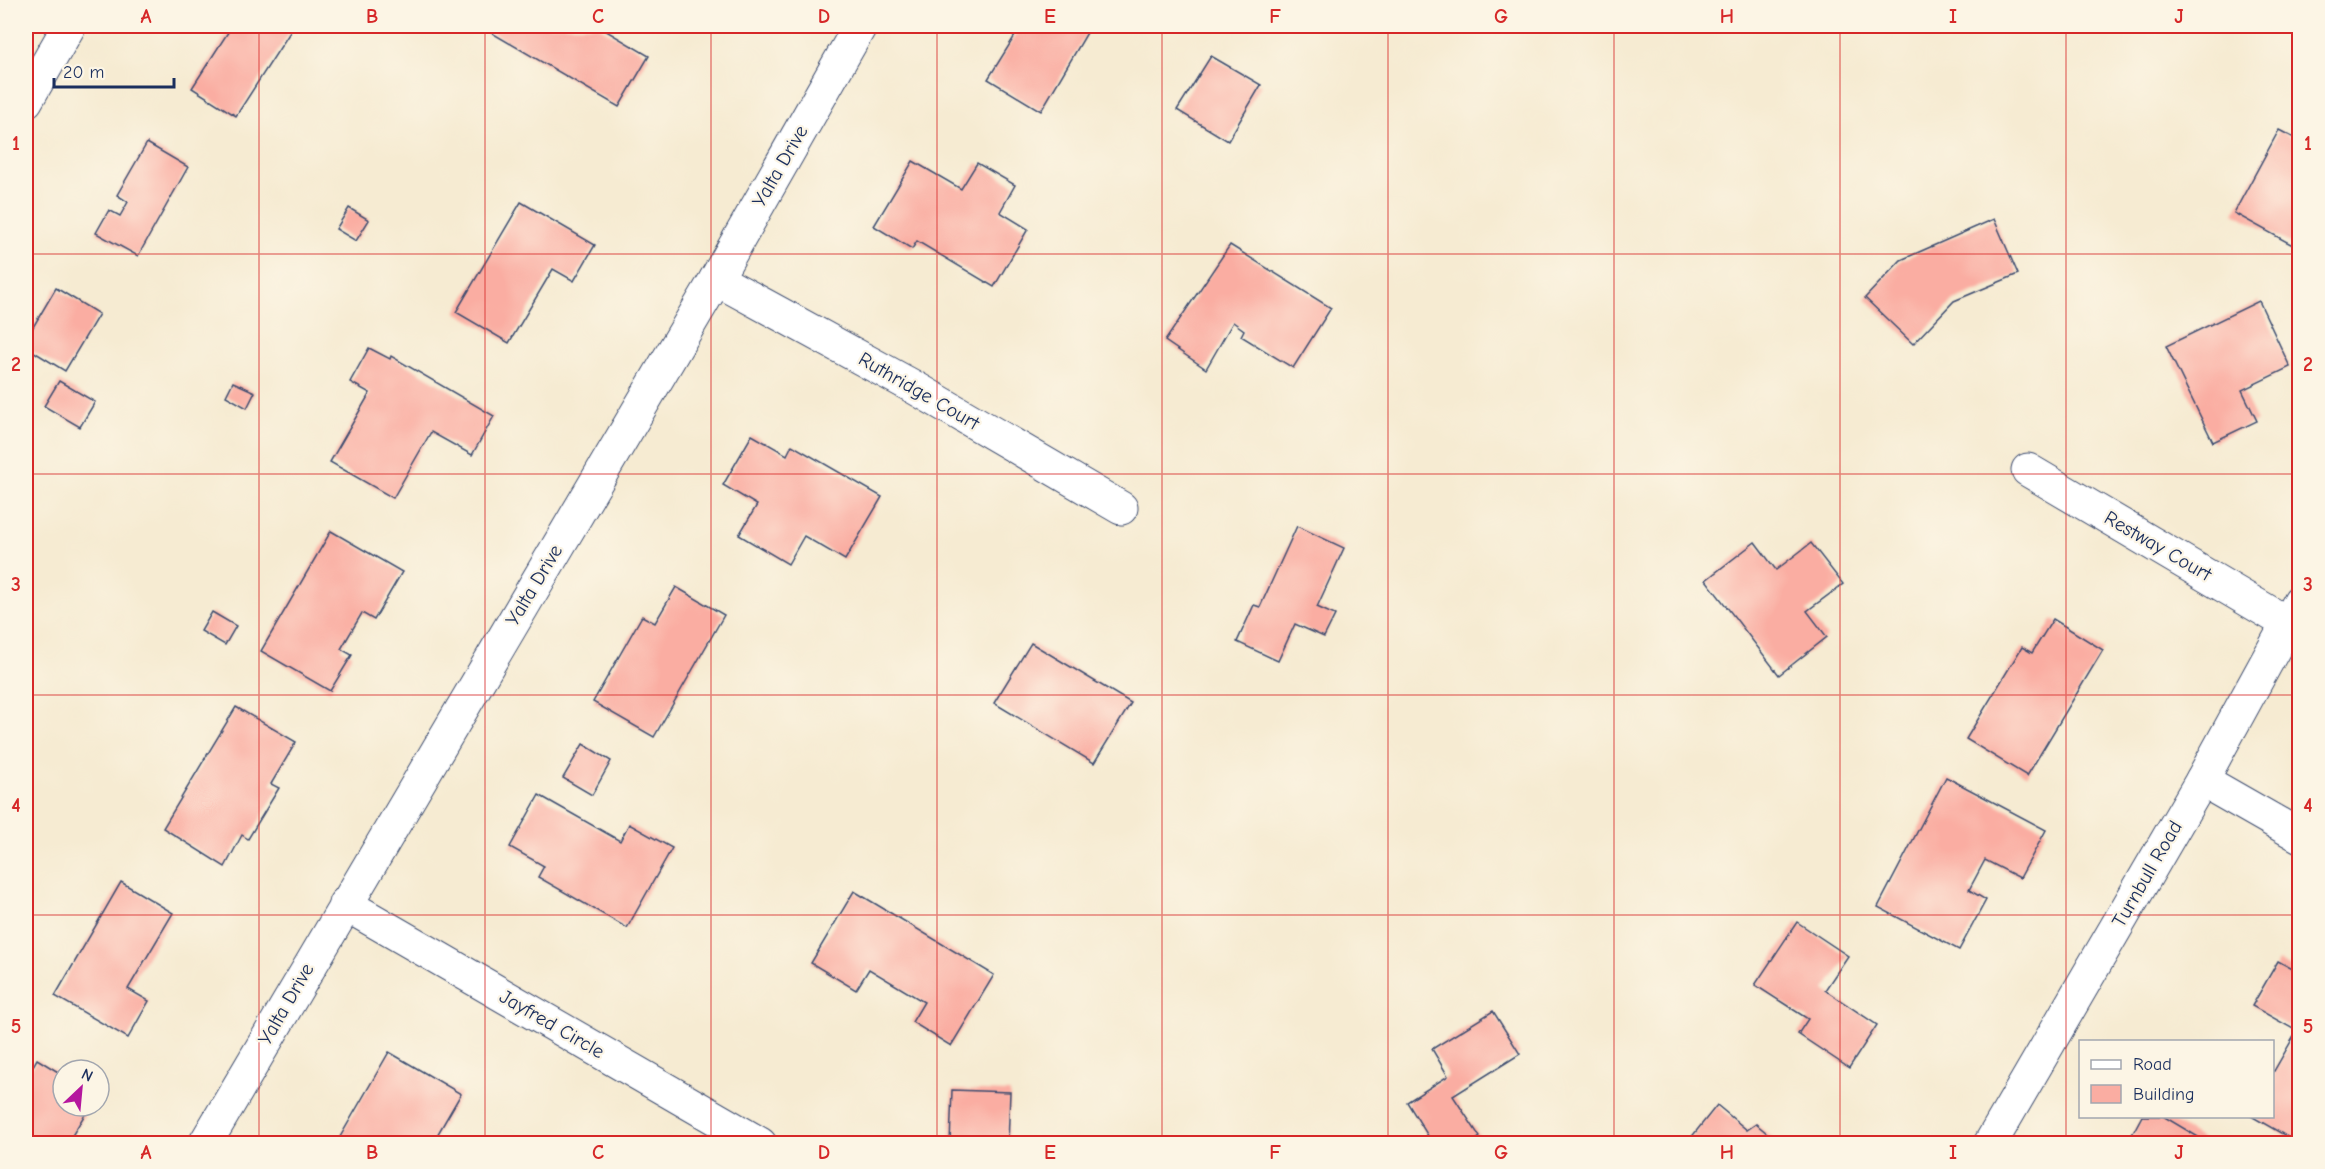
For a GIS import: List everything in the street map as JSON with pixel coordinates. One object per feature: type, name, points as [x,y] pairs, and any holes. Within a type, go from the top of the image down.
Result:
[{"type":"street","points":[[26,101],[69,26]]},
{"type":"street","name":"Yalta Drive","points":[[205,1143],[716,279],[849,30]]},
{"type":"street","name":"Ruthridge Court","points":[[716,279],[912,386],[1121,508]]},
{"type":"street","name":"Restway Court","points":[[2028,470],[2294,611]]},
{"type":"street","name":"Turnbull Road","points":[[1990,1143],[2202,780],[2294,611]]},
{"type":"street","points":[[2202,780],[2300,836]]},
{"type":"street","name":"Jayfred Circle","points":[[345,904],[760,1143]]},
{"type":"building","points":[[232,26],[294,26],[236,116],[192,88]]},
{"type":"building","points":[[480,26],[598,26],[649,56],[619,107]]},
{"type":"building","points":[[1021,26],[1091,26],[1041,111],[988,79]]},
{"type":"building","points":[[1211,56],[1261,85],[1228,141],[1177,110]]},
{"type":"building","points":[[2279,130],[2300,141],[2300,249],[2234,213]]},
{"type":"building","points":[[147,143],[188,167],[138,256],[96,233],[109,210],[120,216],[128,202],[117,195]]},
{"type":"building","points":[[913,161],[961,189],[977,163],[1015,185],[1000,212],[1028,229],[994,287],[917,241],[912,249],[874,226]]},
{"type":"building","points":[[521,202],[595,245],[574,281],[553,269],[509,343],[456,312]]},
{"type":"building","points":[[349,208],[369,220],[356,241],[336,229]]},
{"type":"building","points":[[1994,219],[2018,274],[1954,301],[1913,344],[1865,298],[1901,260]]},
{"type":"building","points":[[1230,245],[1331,308],[1293,368],[1241,336],[1244,330],[1233,322],[1206,369],[1165,341]]},
{"type":"building","points":[[56,288],[99,314],[65,371],[26,347],[26,339]]},
{"type":"building","points":[[2259,301],[2290,367],[2242,390],[2257,421],[2213,442],[2166,346]]},
{"type":"building","points":[[369,348],[390,359],[391,356],[494,416],[472,455],[431,432],[393,498],[330,462],[370,393],[350,382]]},
{"type":"building","points":[[59,381],[95,402],[80,427],[44,406]]},
{"type":"building","points":[[233,382],[255,392],[247,408],[226,396]]},
{"type":"building","points":[[752,435],[787,455],[792,445],[882,497],[845,560],[804,536],[788,564],[739,535],[757,505],[723,485]]},
{"type":"building","points":[[1297,526],[1344,548],[1317,607],[1335,615],[1324,637],[1295,624],[1278,661],[1237,642],[1254,605],[1260,607]]},
{"type":"building","points":[[331,531],[402,572],[374,620],[362,613],[341,649],[352,655],[330,691],[261,651]]},
{"type":"building","points":[[1755,542],[1776,570],[1811,543],[1843,584],[1807,611],[1827,637],[1779,675],[1706,580]]},
{"type":"building","points":[[676,587],[724,615],[654,737],[593,702],[642,616],[655,623]]},
{"type":"building","points":[[212,612],[236,626],[225,645],[201,631]]},
{"type":"building","points":[[2053,619],[2103,650],[2027,776],[1966,739],[2022,647],[2032,653]]},
{"type":"building","points":[[1031,643],[1131,703],[1094,763],[994,703]]},
{"type":"building","points":[[236,707],[296,742],[271,784],[279,788],[248,839],[242,835],[225,867],[163,828]]},
{"type":"building","points":[[583,744],[611,761],[592,795],[563,778]]},
{"type":"building","points":[[1946,777],[2046,830],[2020,878],[1985,860],[1969,890],[1986,900],[1959,950],[1878,907]]},
{"type":"building","points":[[539,795],[620,841],[629,824],[672,848],[627,928],[538,877],[544,866],[510,847]]},
{"type":"building","points":[[121,882],[173,913],[128,989],[149,1001],[128,1038],[55,996]]},
{"type":"building","points":[[854,891],[994,975],[951,1046],[912,1022],[924,1002],[869,969],[856,990],[811,963]]},
{"type":"building","points":[[1797,922],[1848,956],[1825,990],[1877,1025],[1849,1068],[1798,1034],[1808,1019],[1755,985]]},
{"type":"building","points":[[2278,961],[2300,973],[2300,1144],[2254,1118],[2274,1118],[2274,1071],[2297,1031],[2252,1006]]},
{"type":"building","points":[[1493,1011],[1520,1054],[1453,1096],[1480,1137],[1470,1144],[1433,1144],[1407,1102],[1448,1076],[1432,1049]]},
{"type":"building","points":[[389,1052],[461,1094],[432,1144],[336,1144]]},
{"type":"building","points":[[37,1059],[51,1068],[51,1118],[83,1118],[67,1144],[26,1144],[26,1078]]},
{"type":"building","points":[[952,1090],[1010,1092],[1008,1144],[950,1144]]},
{"type":"building","points":[[1717,1105],[1747,1130],[1756,1124],[1780,1144],[1686,1144]]},
{"type":"building","points":[[2141,1118],[2166,1118],[2210,1144],[2127,1144]]}]
